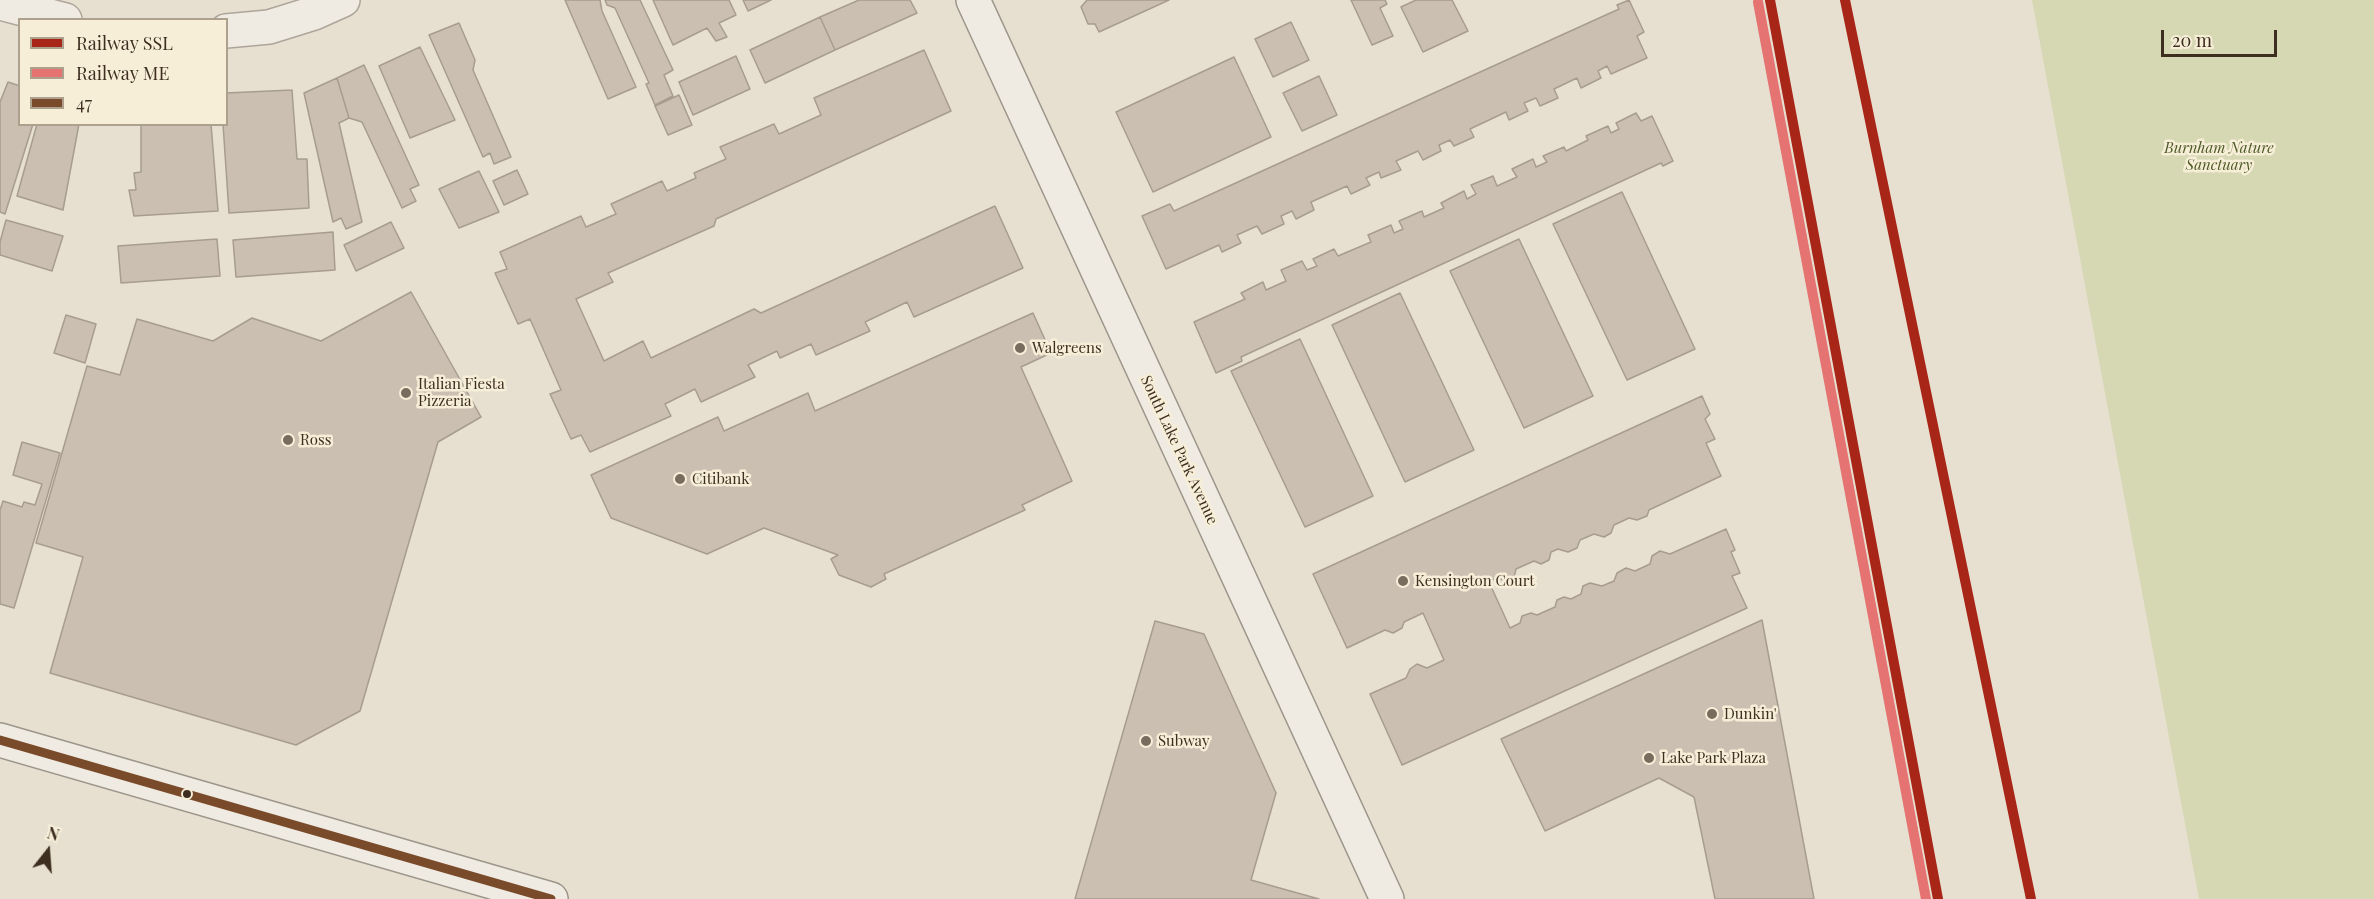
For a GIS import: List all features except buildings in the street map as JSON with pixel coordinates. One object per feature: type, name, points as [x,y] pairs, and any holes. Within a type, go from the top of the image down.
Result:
[{"type":"street","points":[[228,31],[269,27],[314,13],[343,0]]},
{"type":"street","name":"South Lake Park Avenue","points":[[973,0],[1387,899]]},
{"type":"street","points":[[0,3],[57,18]]},
{"type":"street","points":[[0,740],[551,899]]},
{"type":"green space","name":"Burnham Nature Sanctuary","points":[[2032,0],[2374,0],[2374,899],[2199,899]]},
{"type":"rail line","name":"SSL","points":[[1770,0],[1938,899]]},
{"type":"rail line","name":"SSL","points":[[1845,0],[2031,899]]},
{"type":"rail line","name":"ME","points":[[1758,2],[1926,899]]},
{"type":"transit line","name":"47","points":[[0,740],[551,899]]},
{"type":"place","name":"Walgreens","points":[[1020,348]]},
{"type":"place","name":"Italian Fiesta Pizzeria","points":[[406,393]]},
{"type":"place","name":"Ross","points":[[288,440]]},
{"type":"place","name":"Citibank","points":[[680,479]]},
{"type":"place","name":"Kensington Court","points":[[1403,581]]},
{"type":"place","name":"Dunkin'","points":[[1712,714]]},
{"type":"place","name":"Subway","points":[[1146,741]]},
{"type":"place","name":"Lake Park Plaza","points":[[1649,758]]}]
